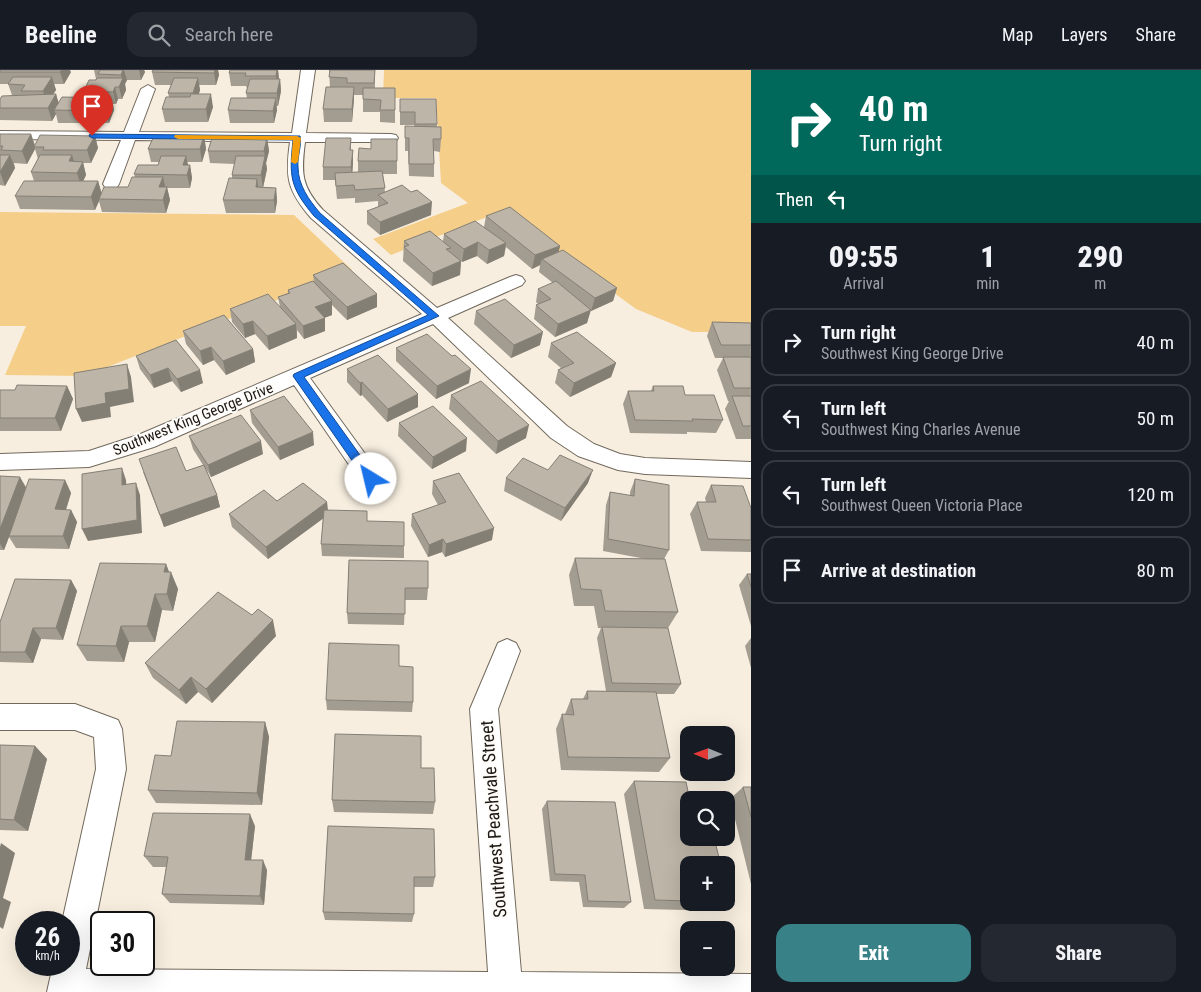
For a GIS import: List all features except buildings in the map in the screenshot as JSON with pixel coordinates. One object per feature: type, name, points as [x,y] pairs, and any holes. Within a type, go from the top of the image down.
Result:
[{"type":"street","points":[[308,70],[294,168],[298,185],[305,200],[317,214],[434,316],[559,432],[586,450],[618,462],[645,466],[751,470]]},
{"type":"street","points":[[111,184],[148,89]]},
{"type":"street","points":[[0,136],[391,138]]},
{"type":"street","name":"Southwest King George Drive","points":[[0,462],[89,459],[146,441],[516,281]]},
{"type":"street","points":[[298,376],[371,479]]},
{"type":"street","name":"Southwest Peachvale Street","points":[[506,991],[484,708],[508,651]]},
{"type":"street","points":[[0,717],[75,717],[108,729],[111,769],[65,989],[751,991]]},
{"type":"shaded area","points":[[384,70],[751,70],[751,332],[692,332],[636,309],[502,211],[391,255],[373,239],[468,203],[441,183],[436,98],[383,98]]},
{"type":"shaded area","points":[[0,212],[294,215],[352,270],[85,376],[5,375],[26,326],[0,326]]},
{"type":"slow traffic","points":[[178,137],[297,138],[295,162]]},
{"type":"route","points":[[92,136],[297,138],[294,168],[298,185],[305,200],[317,214],[360,253],[434,316],[298,376],[371,479]]}]
